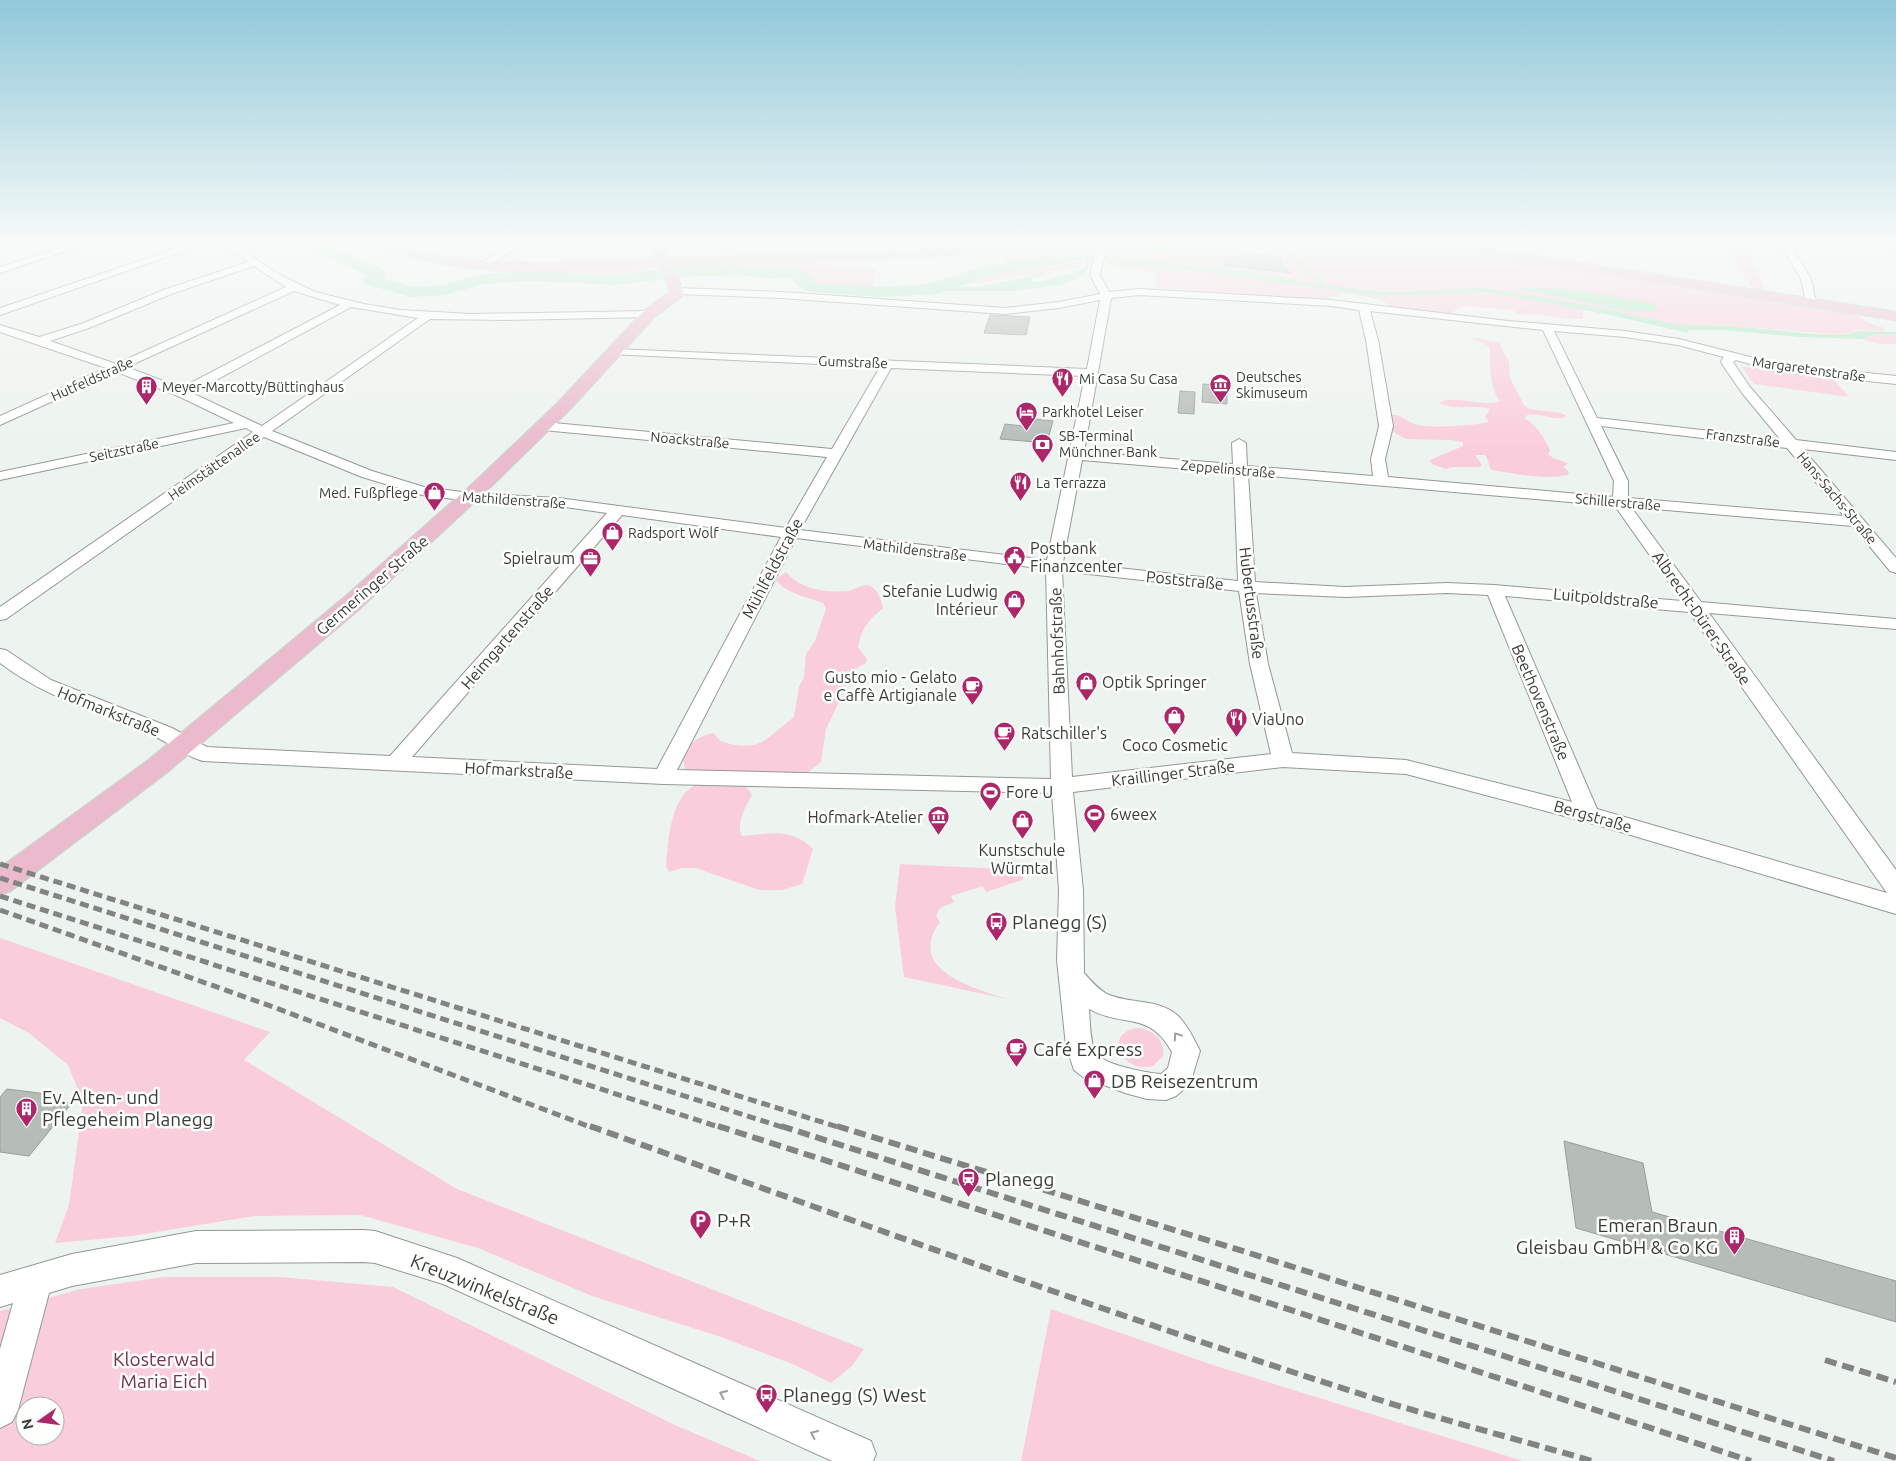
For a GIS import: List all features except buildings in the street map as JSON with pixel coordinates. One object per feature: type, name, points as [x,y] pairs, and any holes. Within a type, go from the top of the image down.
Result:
[{"type":"main road","name":"Germeringer Straße","points":[[0,883],[186,743],[352,603],[470,497],[543,426],[651,312]]},
{"type":"main road","points":[[1873,312],[1896,316]]},
{"type":"street","points":[[39,341],[118,312]]},
{"type":"street","name":"Hutfeldstraße","points":[[0,421],[239,312]]},
{"type":"street","points":[[182,393],[335,312]]},
{"type":"street","points":[[402,312],[426,316],[508,318],[649,314]]},
{"type":"street","name":"Bahnhofstraße","points":[[1072,978],[1083,993],[1106,1006],[1158,1017],[1176,1032],[1186,1051],[1180,1075],[1166,1087],[1147,1086],[1093,1068],[1084,1061],[1080,1046],[1072,978],[1070,960],[1072,890],[1062,786],[1054,566],[1103,312]]},
{"type":"street","points":[[1366,312],[1386,426],[1378,459],[1381,482]]},
{"type":"street","name":"Margaretenstraße","points":[[1410,312],[1547,328],[1658,338],[1700,347],[1733,357],[1802,371],[1896,380]]},
{"type":"street","name":"Heimstättenallee","points":[[0,615],[264,432],[426,316]]},
{"type":"street","name":"Mathildenstraße","points":[[0,328],[118,368],[182,393],[264,432],[372,476],[422,491],[470,497],[558,502],[790,534],[1054,566]]},
{"type":"street","points":[[1547,328],[1621,481],[1620,502]]},
{"type":"street","points":[[7,341],[20,336]]},
{"type":"street","name":"Gumstraße","points":[[614,352],[1092,373]]},
{"type":"street","name":"Hans-Sachs-Straße","points":[[1733,357],[1727,361],[1728,364],[1746,390],[1896,568]]},
{"type":"street","name":"Mühlfeldstraße","points":[[662,777],[790,534],[888,363]]},
{"type":"street","name":"Franzstraße","points":[[1591,421],[1896,456]]},
{"type":"street","name":"Seitzstraße","points":[[0,476],[247,424]]},
{"type":"street","name":"Noackstraße","points":[[543,426],[836,454]]},
{"type":"street","name":"Hubertusstraße","points":[[1239,443],[1247,587],[1259,664],[1283,760]]},
{"type":"street","name":"Zeppelinstraße","points":[[1075,455],[1381,482]]},
{"type":"street","name":"Schillerstraße","points":[[1381,482],[1856,522]]},
{"type":"street","name":"Albrecht-Dürer-Straße","points":[[1620,502],[1896,888]]},
{"type":"street","name":"Heimgartenstraße","points":[[395,764],[618,510]]},
{"type":"street","name":"Poststraße","points":[[1054,566],[1247,587],[1345,592]]},
{"type":"street","name":"Luitpoldstraße","points":[[1345,592],[1447,588],[1494,590],[1693,605],[1896,624]]},
{"type":"street","name":"Beethovenstraße","points":[[1494,590],[1588,814]]},
{"type":"street","name":"Hofmarkstraße","points":[[0,654],[43,684],[186,743],[203,754],[662,777],[1062,786]]},
{"type":"street","name":"Kraillinger Straße","points":[[1062,786],[1283,760]]},
{"type":"street","name":"Bergstraße","points":[[1283,760],[1406,767],[1588,814],[1896,905]]},
{"type":"street","name":"Kreuzwinkelstraße","points":[[0,1291],[72,1270],[196,1248],[375,1247],[446,1269],[858,1454]]},
{"type":"street","points":[[0,1410],[36,1280]]},
{"type":"green space","points":[[1425,312],[1452,312],[1444,315]]},
{"type":"green space","points":[[1515,312],[1583,312],[1583,319],[1526,315]]},
{"type":"green space","points":[[1602,312],[1850,312],[1855,313],[1866,322],[1884,328],[1885,331],[1856,330],[1843,335],[1721,325],[1687,327]]},
{"type":"green space","points":[[1881,333],[1896,335],[1896,344],[1879,344],[1862,339]]},
{"type":"green space","points":[[1476,338],[1499,343],[1509,362],[1510,378],[1524,405],[1529,409],[1561,413],[1567,416],[1552,418],[1532,414],[1527,415],[1525,418],[1543,436],[1550,450],[1548,454],[1553,458],[1568,463],[1564,467],[1569,472],[1568,475],[1540,477],[1492,470],[1485,455],[1475,455],[1482,465],[1479,467],[1453,467],[1446,469],[1432,464],[1430,460],[1463,446],[1463,442],[1406,439],[1390,430],[1395,425],[1389,415],[1397,415],[1414,424],[1424,426],[1467,425],[1489,421],[1485,417],[1490,409],[1452,407],[1439,403],[1451,400],[1486,403],[1500,401],[1492,383],[1490,349],[1487,345],[1472,339]]},
{"type":"green space","points":[[1741,366],[1832,378],[1849,397],[1754,384]]},
{"type":"green space","points":[[786,572],[798,582],[814,589],[847,591],[865,585],[873,587],[878,593],[883,608],[869,621],[864,629],[858,647],[867,659],[866,663],[850,672],[840,700],[826,729],[821,762],[808,772],[800,773],[686,771],[684,757],[686,751],[695,741],[707,734],[714,733],[720,741],[733,745],[753,745],[768,738],[794,717],[799,687],[804,677],[806,654],[815,641],[826,609],[823,603],[790,591],[779,584],[776,579]]},
{"type":"green space","points":[[700,783],[744,784],[752,795],[744,810],[741,821],[740,831],[742,836],[771,833],[788,835],[797,837],[813,849],[802,884],[782,890],[759,890],[696,868],[682,868],[669,872],[666,867],[672,819],[682,796],[690,788]]},
{"type":"green space","points":[[900,864],[1025,870],[1022,880],[986,892],[983,886],[951,896],[954,902],[940,908],[936,916],[940,922],[931,939],[931,953],[937,965],[948,974],[978,989],[1007,999],[904,977],[895,907]]},
{"type":"green space","points":[[0,938],[270,1032],[244,1060],[457,1189],[864,1349],[852,1366],[831,1383],[795,1365],[721,1337],[592,1296],[478,1248],[360,1215],[254,1216],[132,1236],[55,1243],[69,1205],[83,1102],[68,1065],[29,1033],[0,1018]]},
{"type":"green space","points":[[1137,1028],[1153,1033],[1160,1040],[1163,1056],[1153,1066],[1142,1067],[1132,1064],[1120,1052],[1120,1038],[1126,1032]]},
{"type":"green space","name":"Klosterwald Maria Eich","points":[[164,1277],[280,1277],[393,1287],[677,1426],[760,1461],[0,1461],[0,1311],[81,1289]]},
{"type":"green space","points":[[1051,1309],[1216,1366],[1523,1461],[1021,1461]]},
{"type":"shaded area","points":[[1595,312],[1620,312],[1679,325],[1734,326],[1813,334],[1845,335],[1857,331],[1896,332],[1896,335],[1875,334],[1862,339],[1800,337],[1723,330],[1687,330],[1688,333]]},
{"type":"railway","points":[[0,864],[841,1128]]},
{"type":"railway","points":[[0,878],[785,1128]]},
{"type":"railway","points":[[0,896],[722,1128]]},
{"type":"railway","points":[[0,910],[276,1008],[593,1128]]},
{"type":"railway","points":[[590,1126],[977,1265],[1172,1332],[1395,1405],[1592,1461]]},
{"type":"railway","points":[[718,1126],[1245,1295],[1751,1461]]},
{"type":"railway","points":[[781,1126],[1834,1461]]},
{"type":"railway","points":[[837,1126],[1249,1253],[1896,1458]]},
{"type":"railway","points":[[1825,1360],[1896,1382]]},
{"type":"place","name":"Mi Casa Su Casa","points":[[1063,398]]},
{"type":"place","name":"Deutsches Skimuseum","points":[[1220,404]]},
{"type":"place","name":"Meyer-Marcotty/Büttinghaus","points":[[146,406]]},
{"type":"place","name":"Parkhotel Leiser","points":[[1026,431]]},
{"type":"place","name":"SB-Terminal Münchner Bank","points":[[1043,463]]},
{"type":"place","name":"La Terrazza","points":[[1020,502]]},
{"type":"place","name":"Med. Fußpflege","points":[[434,512]]},
{"type":"place","name":"Radsport Wolf","points":[[612,552]]},
{"type":"place","name":"Postbank Finanzcenter","points":[[1014,576]]},
{"type":"place","name":"Spielraum","points":[[591,577]]},
{"type":"place","name":"Stefanie Ludwig Intérieur","points":[[1014,619]]},
{"type":"place","name":"Optik Springer","points":[[1086,701]]},
{"type":"place","name":"Gusto mio - Gelato e Caffè Artigianale","points":[[973,705]]},
{"type":"place","name":"Coco Cosmetic","points":[[1175,735]]},
{"type":"place","name":"ViaUno","points":[[1236,738]]},
{"type":"place","name":"Ratschiller's","points":[[1005,752]]},
{"type":"place","name":"Fore U","points":[[990,811]]},
{"type":"place","name":"6weex","points":[[1094,833]]},
{"type":"place","name":"Hofmark-Atelier","points":[[939,836]]},
{"type":"place","name":"Kunstschule Würmtal","points":[[1022,840]]},
{"type":"place","name":"Planegg (S)","points":[[996,941]]},
{"type":"place","name":"Café Express","points":[[1017,1068]]},
{"type":"place","name":"DB Reisezentrum","points":[[1095,1100]]},
{"type":"place","name":"Ev. Alten- und Pflegeheim Planegg","points":[[26,1127]]},
{"type":"place","name":"Planegg","points":[[969,1198]]},
{"type":"place","name":"P+R","points":[[701,1239]]},
{"type":"place","name":"Emeran Braun Gleisbau GmbH & Co KG","points":[[1734,1255]]},
{"type":"place","name":"Planegg (S) West","points":[[767,1414]]}]
